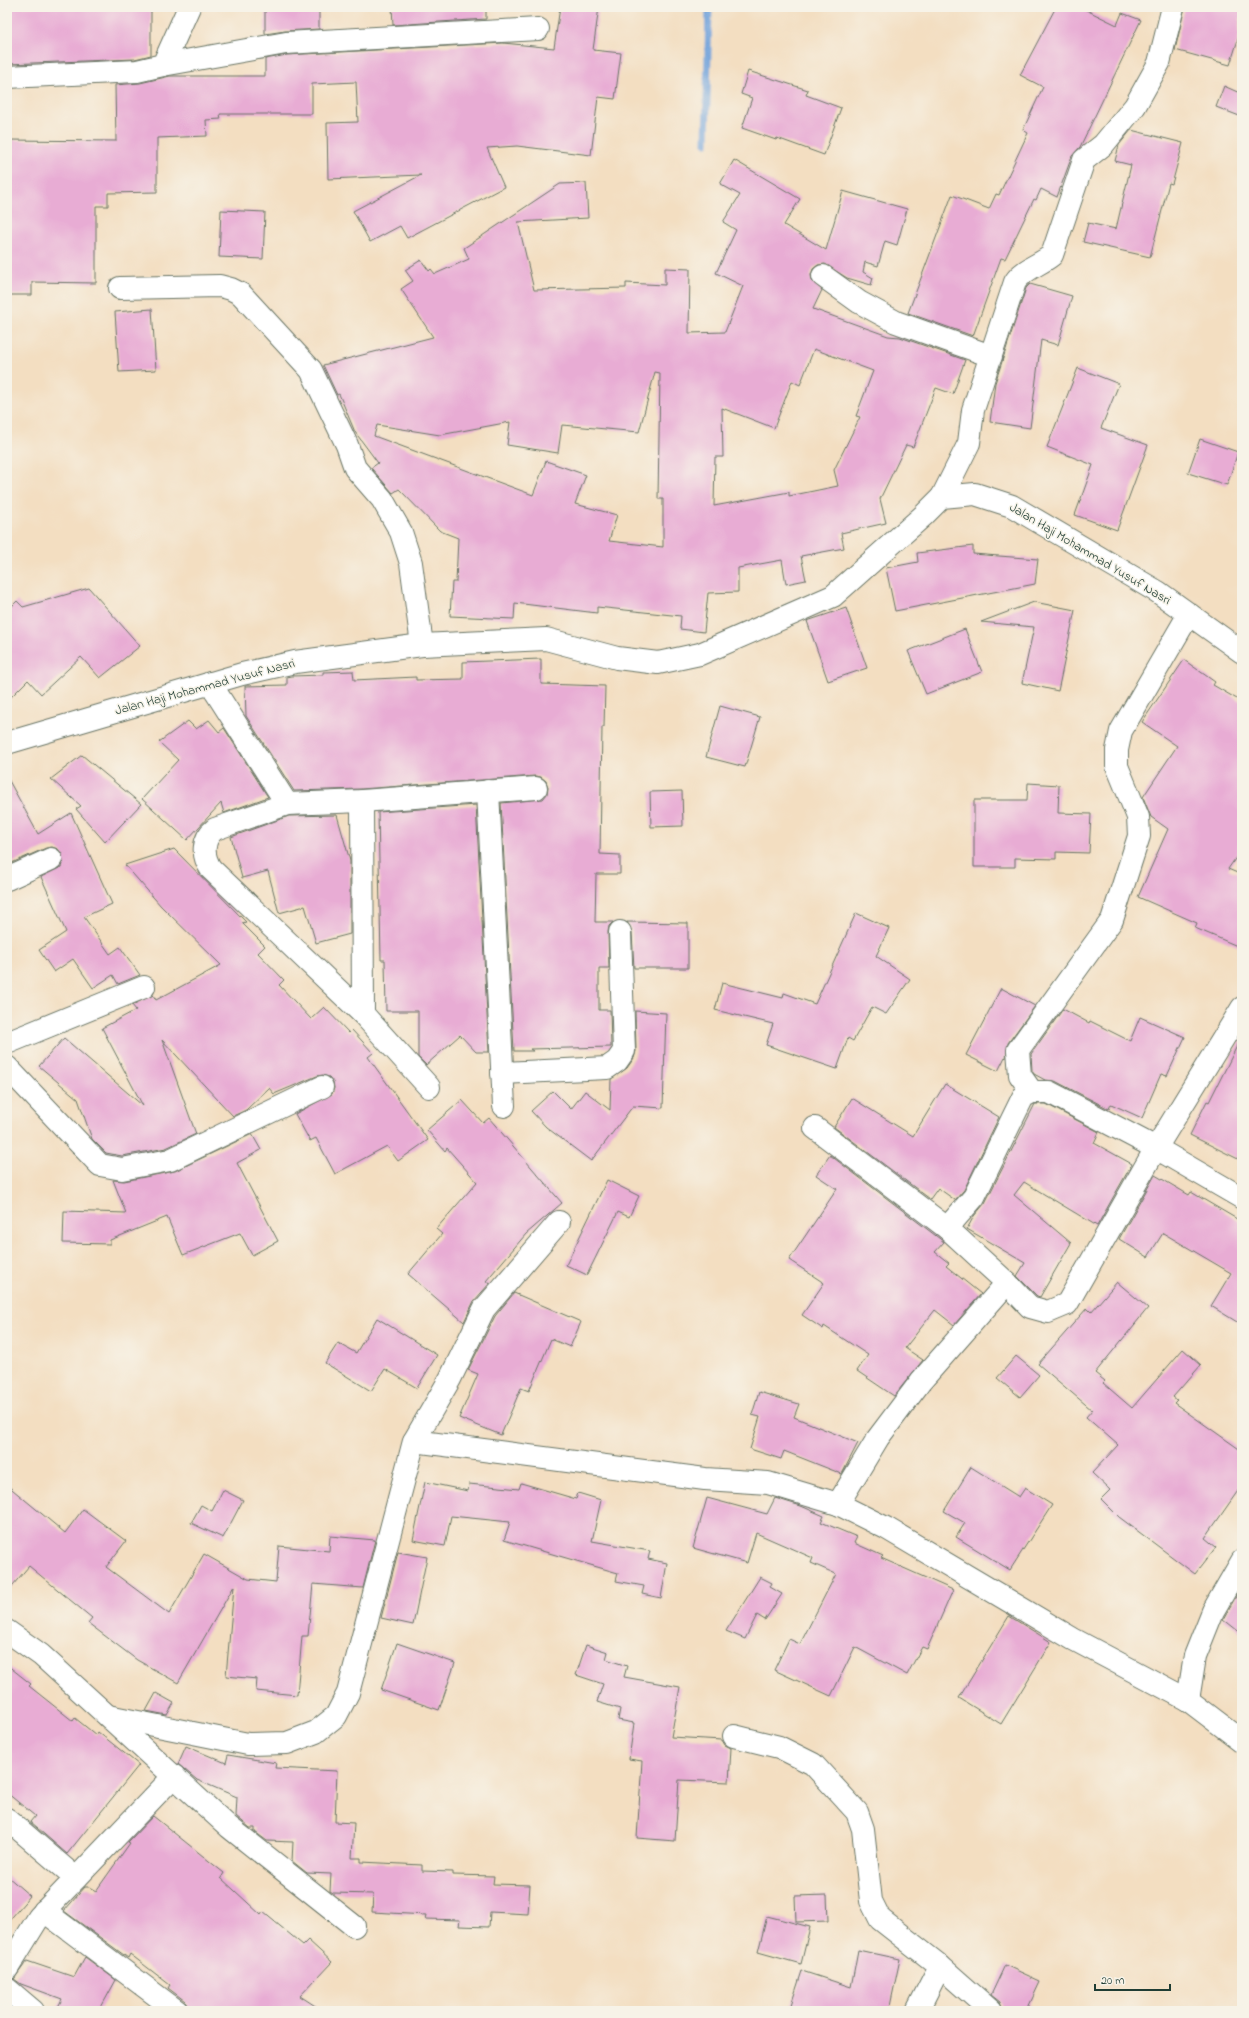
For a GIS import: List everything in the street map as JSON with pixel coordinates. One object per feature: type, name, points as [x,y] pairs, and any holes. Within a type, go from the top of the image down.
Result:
[{"type":"street","points":[[163,65],[189,7]]},
{"type":"street","points":[[942,496],[968,443],[973,410],[1015,282],[1024,272],[1043,262],[1052,255],[1084,160],[1103,145],[1135,106],[1159,62],[1173,7]]},
{"type":"street","points":[[7,77],[137,71],[286,43],[538,29]]},
{"type":"street","points":[[823,276],[859,302],[896,322],[990,356]]},
{"type":"street","points":[[120,288],[220,286],[231,289],[240,294],[311,370],[347,445],[355,468],[382,499],[401,532],[411,563],[422,645]]},
{"type":"street","name":"Jalan Haji Mohammad Yusuf Nasri","points":[[7,743],[210,683],[295,662],[422,645],[546,639],[617,658],[658,662],[700,654],[834,596],[924,515],[942,496],[975,494],[1012,506],[1158,592],[1242,652]]},
{"type":"street","points":[[1032,1092],[1020,1075],[1018,1050],[1112,920],[1139,836],[1138,817],[1117,766],[1117,750],[1121,731],[1189,614]]},
{"type":"street","points":[[210,683],[288,804]]},
{"type":"street","points":[[429,1087],[363,1014],[211,869],[206,862],[205,842],[210,833],[215,829],[288,804],[362,801],[536,788]]},
{"type":"street","points":[[488,791],[504,1106]]},
{"type":"street","points":[[362,801],[363,1014]]},
{"type":"street","points":[[7,879],[51,859]]},
{"type":"street","points":[[502,1073],[607,1068],[617,1061],[624,1051],[620,932]]},
{"type":"street","points":[[7,1043],[144,987]]},
{"type":"street","points":[[815,1128],[947,1228],[1007,1283],[1030,1308],[1048,1312],[1067,1304],[1156,1148],[1242,1008]]},
{"type":"street","points":[[7,1067],[100,1165],[122,1169],[170,1160],[322,1087]]},
{"type":"street","points":[[947,1228],[974,1197],[1022,1097],[1032,1092],[1049,1092],[1156,1148],[1242,1198]]},
{"type":"street","points":[[108,1716],[248,1744],[287,1743],[316,1732],[336,1716],[348,1693],[414,1441],[450,1378],[484,1309],[559,1222]]},
{"type":"street","points":[[838,1504],[878,1438],[921,1381],[1007,1283]]},
{"type":"street","points":[[414,1441],[705,1479],[768,1483],[838,1504],[886,1528],[1073,1640],[1188,1700],[1242,1741]]},
{"type":"street","points":[[1188,1700],[1198,1650],[1213,1611],[1242,1561]]},
{"type":"street","points":[[7,1630],[41,1655],[229,1827],[354,1926]]},
{"type":"street","points":[[734,1736],[779,1747],[813,1764],[857,1812],[863,1829],[871,1901],[880,1919],[940,1966],[991,2011]]},
{"type":"street","points":[[7,1969],[44,1911],[174,1776]]},
{"type":"street","points":[[7,1819],[76,1878]]},
{"type":"street","points":[[44,1911],[177,2011]]},
{"type":"street","points":[[917,2011],[940,1966]]},
{"type":"street","points":[[7,1989],[33,2011]]},
{"type":"building","points":[[7,7],[151,7],[151,55],[135,59],[7,64]]},
{"type":"building","points":[[265,7],[319,7],[319,29],[265,34]]},
{"type":"building","points":[[392,7],[486,7],[486,19],[393,25]]},
{"type":"building","points":[[560,7],[599,7],[593,50],[621,53],[615,99],[598,97],[591,155],[517,146],[487,148],[504,187],[407,238],[400,226],[370,242],[353,211],[421,175],[328,179],[327,123],[358,122],[356,82],[312,84],[312,114],[220,114],[221,119],[206,120],[207,136],[157,138],[157,192],[108,193],[108,206],[96,206],[96,283],[32,282],[32,295],[7,295],[7,140],[116,141],[115,85],[140,83],[170,76],[265,76],[265,59],[287,55],[503,43],[554,48]]},
{"type":"building","points":[[1056,7],[1080,7],[1117,25],[1122,13],[1141,20],[1080,147],[1072,156],[1057,197],[1041,189],[1036,200],[1034,199],[1005,259],[1001,258],[973,336],[908,313],[952,195],[989,209],[996,194],[999,195],[1028,133],[1023,130],[1043,87],[1020,75]]},
{"type":"building","points":[[1185,7],[1242,7],[1238,32],[1240,33],[1230,65],[1175,50]]},
{"type":"building","points":[[748,71],[808,90],[806,95],[841,108],[824,155],[777,138],[776,140],[742,128],[752,98],[741,94]]},
{"type":"building","points":[[1224,86],[1242,94],[1242,117],[1216,107]]},
{"type":"building","points":[[1131,130],[1183,143],[1172,184],[1169,183],[1150,257],[1083,242],[1088,223],[1116,229],[1131,165],[1115,161],[1119,145]]},
{"type":"building","points":[[734,160],[800,199],[784,225],[826,250],[843,191],[907,209],[897,245],[885,241],[878,266],[865,262],[863,272],[873,278],[871,285],[847,278],[825,264],[818,265],[813,269],[811,275],[812,281],[822,290],[813,309],[888,336],[900,337],[965,360],[953,394],[936,388],[913,447],[906,445],[880,499],[886,523],[841,533],[844,548],[801,556],[806,580],[786,584],[782,560],[738,568],[738,592],[708,593],[704,632],[680,629],[681,616],[597,607],[597,613],[515,603],[514,619],[450,616],[452,582],[456,582],[458,538],[440,531],[399,489],[393,493],[371,468],[378,463],[355,432],[339,394],[337,395],[323,365],[433,337],[401,289],[413,281],[405,270],[421,260],[429,271],[431,269],[435,274],[469,259],[464,248],[560,184],[586,183],[588,218],[518,222],[534,290],[626,288],[626,283],[665,285],[665,268],[690,269],[689,333],[725,332],[743,286],[716,273],[736,230],[723,222],[740,195],[720,184]],"holes":[[[814,349],[873,371],[856,416],[860,417],[834,470],[838,486],[789,496],[789,492],[714,506],[715,457],[723,457],[722,408],[774,428],[792,381],[800,385]],[[655,372],[660,373],[658,499],[663,499],[663,547],[609,541],[617,515],[575,504],[586,475],[546,461],[533,495],[374,436],[377,425],[440,435],[510,422],[507,445],[558,453],[562,425],[639,432]]]},
{"type":"building","points":[[221,210],[265,212],[263,259],[219,257]]},
{"type":"building","points":[[1030,284],[1072,296],[1058,345],[1041,340],[1030,428],[990,422],[995,383],[1026,288]]},
{"type":"building","points":[[152,309],[156,370],[119,372],[115,312]]},
{"type":"building","points":[[1078,368],[1119,384],[1101,428],[1148,445],[1117,530],[1075,515],[1093,465],[1047,447]]},
{"type":"building","points":[[1200,439],[1238,452],[1227,485],[1188,473]]},
{"type":"building","points":[[973,546],[973,554],[1038,559],[1035,584],[895,611],[886,568],[918,562],[917,553]]},
{"type":"building","points":[[89,588],[140,646],[100,678],[81,657],[41,694],[28,680],[7,701],[7,611],[17,601],[23,607]]},
{"type":"building","points":[[1034,602],[1075,610],[1058,691],[1022,683],[1034,627],[981,622]]},
{"type":"building","points":[[846,608],[867,668],[828,681],[807,621]]},
{"type":"building","points":[[965,629],[982,672],[926,694],[908,651]]},
{"type":"building","points":[[541,659],[541,684],[605,686],[604,727],[602,727],[600,854],[620,855],[620,874],[596,874],[595,922],[613,922],[609,926],[608,932],[609,968],[599,968],[599,1010],[610,1010],[611,1047],[530,1049],[533,1051],[514,1051],[501,803],[543,799],[547,794],[548,787],[546,781],[541,777],[535,776],[361,789],[294,791],[246,716],[245,686],[287,685],[287,677],[292,676],[323,675],[323,672],[353,671],[354,680],[416,677],[416,680],[463,679],[463,662]]},
{"type":"building","points":[[1184,660],[1215,682],[1213,685],[1242,702],[1242,849],[1228,869],[1242,875],[1242,948],[1195,928],[1197,923],[1138,897],[1168,829],[1151,817],[1143,797],[1177,746],[1142,722]]},
{"type":"building","points":[[720,706],[760,717],[745,767],[706,757]]},
{"type":"building","points":[[209,720],[219,732],[224,728],[268,797],[224,813],[221,803],[187,840],[142,799],[178,760],[159,742],[188,721],[196,729]]},
{"type":"building","points":[[82,755],[141,804],[105,842],[76,809],[81,806],[51,779]]},
{"type":"building","points":[[7,777],[38,834],[71,813],[112,904],[84,917],[110,954],[120,947],[140,975],[118,984],[113,975],[93,988],[73,959],[54,972],[39,950],[66,932],[41,877],[61,867],[63,861],[62,854],[58,849],[52,847],[46,848],[7,865]]},
{"type":"building","points":[[1028,783],[1059,785],[1058,813],[1091,814],[1089,853],[1056,852],[1056,859],[1015,858],[1015,867],[974,867],[974,800],[1027,800]]},
{"type":"building","points":[[682,791],[683,826],[651,827],[650,792]]},
{"type":"building","points":[[476,805],[489,1052],[476,1052],[460,1035],[426,1065],[418,1057],[418,1011],[386,1011],[385,960],[381,960],[378,812]]},
{"type":"building","points":[[337,815],[350,861],[350,934],[316,943],[305,906],[279,913],[268,871],[242,878],[231,837],[289,816]]},
{"type":"building","points":[[174,849],[246,922],[242,923],[265,946],[258,953],[284,980],[279,985],[311,1019],[324,1007],[349,1033],[352,1030],[373,1053],[368,1057],[428,1140],[398,1161],[387,1146],[335,1174],[316,1138],[310,1141],[295,1114],[332,1094],[334,1088],[333,1082],[329,1077],[323,1075],[317,1076],[274,1094],[269,1088],[246,1110],[233,1116],[162,1040],[196,1134],[166,1148],[122,1156],[106,1153],[92,1139],[78,1099],[39,1066],[64,1038],[143,1106],[102,1028],[136,1010],[132,1005],[153,995],[156,1000],[221,965],[161,906],[125,865]]},
{"type":"building","points":[[856,913],[889,928],[876,956],[910,979],[886,1014],[872,1007],[853,1041],[848,1038],[837,1069],[766,1045],[773,1024],[715,1010],[722,983],[783,998],[784,993],[815,1004]]},
{"type":"building","points":[[627,922],[688,923],[688,968],[634,968],[632,932]]},
{"type":"building","points":[[1001,988],[1035,1006],[1008,1043],[1006,1058],[1005,1057],[998,1071],[966,1055]]},
{"type":"building","points":[[1063,1009],[1089,1023],[1090,1021],[1130,1041],[1140,1017],[1185,1037],[1167,1076],[1161,1074],[1142,1118],[1111,1104],[1109,1109],[1055,1081],[1045,1080],[1034,1074],[1032,1071],[1031,1054]]},
{"type":"building","points":[[635,1011],[666,1013],[663,1108],[633,1106],[591,1161],[546,1127],[531,1111],[553,1091],[571,1109],[585,1091],[610,1110],[611,1079],[627,1068],[634,1058],[636,1051]]},
{"type":"building","points":[[1242,1036],[1242,1161],[1190,1135],[1207,1101],[1209,1102]]},
{"type":"building","points":[[945,1084],[999,1117],[964,1190],[955,1200],[938,1188],[930,1199],[834,1127],[852,1098],[913,1136]]},
{"type":"building","points":[[462,1100],[483,1123],[489,1118],[562,1203],[526,1234],[486,1281],[490,1283],[474,1301],[464,1322],[408,1274],[442,1234],[436,1229],[477,1182],[447,1148],[445,1151],[427,1130]]},
{"type":"building","points":[[1035,1104],[1046,1104],[1099,1132],[1094,1143],[1132,1164],[1097,1226],[1024,1182],[1014,1195],[1071,1243],[1040,1297],[1037,1296],[1017,1276],[1025,1263],[967,1229],[974,1216],[985,1203]]},
{"type":"building","points":[[252,1134],[261,1150],[237,1163],[278,1241],[252,1255],[240,1233],[183,1255],[167,1217],[110,1240],[110,1244],[63,1243],[64,1211],[126,1213],[113,1180],[124,1181],[175,1171]]},
{"type":"building","points":[[830,1155],[944,1242],[935,1252],[949,1263],[946,1266],[981,1294],[954,1325],[935,1310],[905,1348],[923,1360],[894,1396],[857,1371],[868,1355],[824,1326],[823,1329],[802,1315],[824,1283],[789,1260],[837,1189],[816,1175]]},
{"type":"building","points":[[1155,1175],[1189,1195],[1191,1192],[1242,1222],[1242,1325],[1211,1306],[1231,1273],[1163,1233],[1148,1257],[1119,1239]]},
{"type":"building","points":[[607,1180],[639,1196],[629,1217],[618,1212],[587,1275],[566,1265]]},
{"type":"building","points":[[1117,1282],[1148,1308],[1095,1373],[1105,1381],[1103,1383],[1132,1408],[1183,1349],[1201,1365],[1173,1397],[1177,1400],[1174,1403],[1242,1451],[1242,1485],[1205,1538],[1216,1547],[1195,1574],[1119,1517],[1101,1499],[1110,1490],[1092,1473],[1118,1445],[1086,1417],[1092,1410],[1038,1364],[1087,1308],[1091,1312]]},
{"type":"building","points":[[514,1293],[581,1322],[570,1347],[551,1339],[529,1391],[521,1388],[501,1435],[459,1418],[478,1374],[468,1370],[495,1316]]},
{"type":"building","points":[[377,1318],[437,1355],[417,1388],[385,1369],[371,1391],[325,1363],[338,1343],[356,1353]]},
{"type":"building","points":[[1016,1356],[1039,1375],[1020,1397],[997,1378]]},
{"type":"building","points":[[759,1392],[799,1404],[794,1417],[858,1443],[842,1474],[784,1451],[781,1459],[750,1449],[760,1417],[752,1415]]},
{"type":"building","points":[[971,1467],[1019,1497],[1025,1488],[1052,1505],[1010,1570],[956,1537],[965,1523],[944,1511]]},
{"type":"building","points":[[425,1482],[468,1491],[469,1484],[519,1489],[521,1483],[576,1499],[578,1493],[601,1500],[592,1541],[650,1551],[648,1559],[667,1563],[661,1598],[642,1594],[644,1586],[616,1581],[618,1573],[504,1540],[510,1522],[451,1516],[445,1546],[413,1540]]},
{"type":"building","points":[[7,1485],[65,1533],[83,1509],[126,1541],[106,1567],[169,1614],[204,1554],[248,1579],[276,1582],[279,1546],[329,1551],[330,1536],[375,1540],[363,1588],[313,1584],[308,1636],[302,1636],[297,1695],[256,1691],[257,1679],[226,1676],[234,1586],[178,1683],[137,1660],[88,1623],[92,1618],[29,1566],[7,1592]]},
{"type":"building","points":[[223,1490],[243,1500],[223,1538],[191,1523],[201,1505],[212,1511]]},
{"type":"building","points":[[707,1498],[767,1514],[775,1498],[801,1506],[824,1516],[821,1522],[857,1537],[854,1543],[883,1556],[881,1558],[953,1590],[927,1649],[922,1647],[907,1675],[855,1647],[831,1696],[774,1670],[789,1639],[800,1644],[836,1574],[811,1563],[813,1558],[756,1533],[747,1563],[693,1548]]},
{"type":"building","points":[[398,1552],[427,1557],[413,1625],[381,1618]]},
{"type":"building","points":[[760,1577],[772,1583],[770,1587],[782,1594],[765,1620],[757,1615],[745,1639],[726,1631]]},
{"type":"building","points":[[1242,1586],[1242,1634],[1223,1619]]},
{"type":"building","points":[[1009,1616],[1051,1642],[1001,1724],[959,1698]]},
{"type":"building","points":[[397,1643],[455,1663],[439,1710],[381,1690]]},
{"type":"building","points":[[586,1645],[608,1652],[606,1659],[627,1666],[624,1677],[680,1687],[671,1737],[722,1740],[725,1745],[731,1748],[729,1782],[679,1780],[675,1841],[637,1838],[642,1761],[629,1759],[634,1723],[618,1720],[620,1709],[597,1702],[603,1684],[576,1675]]},
{"type":"building","points":[[7,1665],[31,1684],[29,1686],[73,1721],[75,1718],[96,1735],[98,1732],[139,1765],[67,1854],[30,1822],[35,1816],[7,1793]]},
{"type":"building","points":[[156,1693],[174,1703],[167,1715],[146,1711]]},
{"type":"building","points":[[186,1746],[226,1763],[228,1755],[276,1763],[275,1768],[337,1771],[335,1822],[354,1823],[352,1858],[361,1858],[361,1862],[422,1865],[422,1871],[453,1872],[453,1875],[494,1876],[493,1884],[530,1885],[528,1914],[490,1912],[489,1927],[459,1926],[460,1920],[425,1919],[426,1915],[372,1912],[373,1894],[333,1893],[330,1891],[331,1874],[307,1873],[292,1861],[293,1842],[267,1841],[255,1832],[255,1828],[250,1828],[236,1816],[237,1797],[197,1780],[178,1764]]},
{"type":"building","points":[[153,1816],[224,1873],[221,1878],[261,1915],[263,1912],[303,1945],[308,1940],[332,1962],[300,1996],[323,2011],[189,2011],[185,2001],[168,1988],[170,1985],[130,1954],[128,1958],[64,1911],[85,1887],[89,1887],[96,1891],[130,1843],[128,1842]]},
{"type":"building","points":[[7,1876],[30,1896],[7,1923]]},
{"type":"building","points":[[827,1895],[828,1921],[796,1922],[795,1896]]},
{"type":"building","points":[[767,1916],[810,1927],[801,1964],[758,1952]]},
{"type":"building","points":[[858,1950],[900,1959],[889,2011],[789,2011],[802,1971],[851,1987]]},
{"type":"building","points":[[85,1957],[116,1980],[99,2011],[56,2011],[62,1999],[21,1984],[14,1979],[27,1961],[74,1977]]},
{"type":"building","points":[[1005,1965],[1040,1981],[1026,2011],[1003,2011],[1000,2002],[991,1995]]},
{"type":"waterway","points":[[706,143],[709,7]]}]
